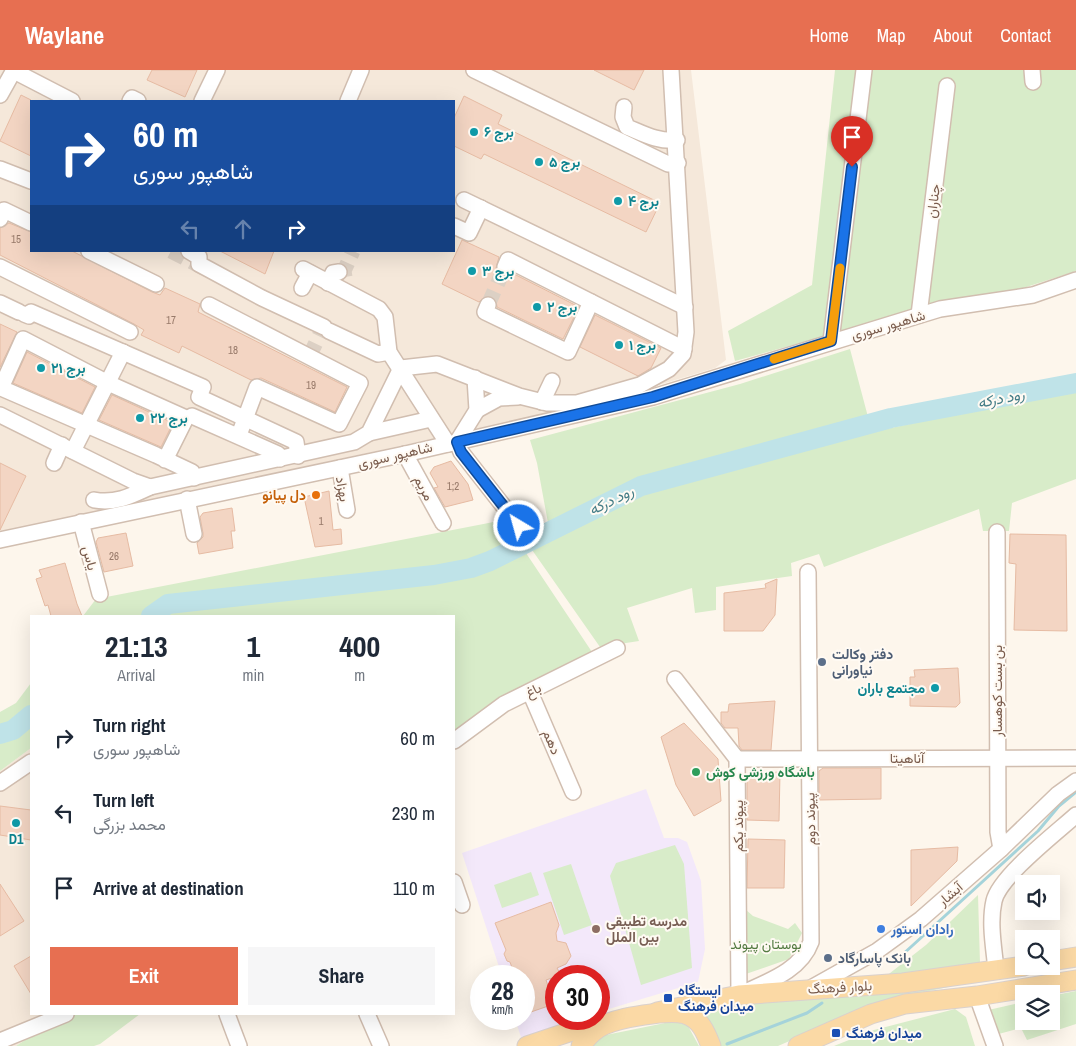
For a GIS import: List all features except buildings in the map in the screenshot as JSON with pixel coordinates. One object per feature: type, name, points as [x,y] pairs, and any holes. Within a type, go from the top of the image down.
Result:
[{"type":"main road","points":[[1060,960],[1076,957]]},
{"type":"main road","name":"بلوار فرهنگ","points":[[657,1012],[739,995],[811,988],[903,983],[1015,967]]},
{"type":"main road","points":[[977,996],[996,970]]},
{"type":"main road","name":"بلوار فرهنگ","points":[[798,1046],[871,1014],[905,1004],[977,996],[1076,980]]},
{"type":"main road","points":[[610,1023],[657,1012],[685,1014],[696,1020],[705,1030],[710,1046]]},
{"type":"main road","points":[[527,1046],[575,1030]]},
{"type":"main road","points":[[581,1046],[588,1035],[595,1030]]},
{"type":"street","points":[[0,95],[14,70],[70,100]]},
{"type":"street","points":[[202,100],[217,70]]},
{"type":"street","points":[[348,100],[361,70]]},
{"type":"street","points":[[474,70],[668,164],[678,164]]},
{"type":"street","points":[[401,368],[437,364],[519,396],[542,402],[577,403],[640,385],[669,370],[683,354],[686,332],[678,164],[671,70]]},
{"type":"street","points":[[831,341],[864,70]]},
{"type":"street","name":"چناران","points":[[919,315],[948,86]]},
{"type":"street","points":[[624,108],[623,117],[627,127],[656,139],[676,140]]},
{"type":"street","points":[[0,169],[30,181]]},
{"type":"street","points":[[464,200],[685,307]]},
{"type":"street","points":[[455,226],[469,233],[481,208]]},
{"type":"street","points":[[0,219],[4,210],[30,223]]},
{"type":"street","points":[[92,252],[156,284]]},
{"type":"street","points":[[191,252],[199,257],[198,264],[296,300],[327,329],[378,354],[390,352]]},
{"type":"street","points":[[505,267],[508,260],[684,349]]},
{"type":"street","points":[[0,267],[130,332]]},
{"type":"street","points":[[296,300],[307,271],[328,283],[343,280],[379,309],[385,318],[390,352],[431,418],[461,452],[519,526]]},
{"type":"street","name":"شاهپور سوری","points":[[0,540],[405,454],[653,397],[940,309],[1033,295],[1076,280]]},
{"type":"street","points":[[488,305],[485,312],[568,352],[591,302]]},
{"type":"street","points":[[0,303],[29,316],[31,312],[203,387],[199,397],[296,442],[298,456]]},
{"type":"street","points":[[209,305],[360,383],[339,424],[257,387],[238,436]]},
{"type":"street","points":[[165,460],[186,418],[108,383],[23,339],[1,388],[192,472],[194,478]]},
{"type":"street","points":[[54,463],[67,448],[108,383],[123,352]]},
{"type":"street","points":[[370,433],[401,368]]},
{"type":"street","points":[[452,443],[466,430],[477,410],[475,378]]},
{"type":"street","points":[[542,402],[552,381]]},
{"type":"street","points":[[477,410],[499,398],[519,396]]},
{"type":"street","points":[[0,415],[150,487]]},
{"type":"street","points":[[192,416],[278,454],[280,459]]},
{"type":"street","points":[[94,500],[107,503],[125,499],[150,487],[332,448],[354,442],[370,433],[431,418]]},
{"type":"street","points":[[332,448],[331,439],[336,429]]},
{"type":"street","name":"مریم","points":[[405,454],[443,523]]},
{"type":"street","name":"بهزاد","points":[[340,468],[347,510]]},
{"type":"street","points":[[187,499],[194,534]]},
{"type":"street","name":"یاس","points":[[81,522],[100,594]]},
{"type":"street","name":"بن بست کوهسار","points":[[997,532],[997,758],[998,832],[1001,849]]},
{"type":"street","name":"پیوند دوم","points":[[739,995],[796,966],[806,956],[812,942],[808,572]]},
{"type":"street","name":"باغ","points":[[455,740],[504,704],[617,648]]},
{"type":"street","points":[[675,679],[737,759]]},
{"type":"street","name":"دهم","points":[[530,692],[573,792]]},
{"type":"street","name":"آناهیتا","points":[[737,759],[810,757],[1076,758]]},
{"type":"street","name":"پیوند یکم","points":[[737,759],[739,995]]},
{"type":"street","points":[[0,783],[30,763]]},
{"type":"street","name":"آبشار","points":[[811,988],[877,951],[921,919],[1001,849],[1058,794],[1076,781]]},
{"type":"street","points":[[996,970],[992,918],[994,899],[1007,878],[1076,815]]},
{"type":"street","points":[[455,885],[462,905]]},
{"type":"street","points":[[977,996],[995,1046]]},
{"type":"street","points":[[0,1041],[64,1015]]},
{"type":"street","points":[[227,1015],[239,1046]]},
{"type":"street","points":[[367,1015],[381,1046]]},
{"type":"shaded area","points":[[0,70],[691,70],[726,360],[715,368],[599,403],[0,532]]},
{"type":"shaded area","points":[[30,749],[30,1015],[63,1015],[16,1046],[0,1046],[0,771]]},
{"type":"shaded area","name":"مدرسه تطبیقی بین الملل","points":[[646,789],[664,838],[678,838],[687,842],[701,881],[705,949],[698,982],[610,1009],[610,965],[545,965],[545,1029],[521,1037],[519,1030],[535,1030],[535,965],[498,965],[462,853]]},
{"type":"green space","points":[[835,70],[1076,70],[1076,271],[1017,290],[893,317],[735,361],[728,331],[812,285]]},
{"type":"green space","points":[[850,349],[872,432],[1055,393],[1076,393],[1076,479],[1012,503],[1009,531],[983,531],[979,509],[824,567],[819,554],[791,563],[792,576],[716,587],[716,610],[695,613],[692,588],[627,608],[639,641],[600,647],[523,537],[548,523],[537,463],[530,440],[740,384]]},
{"type":"green space","points":[[504,520],[592,652],[488,705],[455,737],[455,615],[84,615],[96,599]]},
{"type":"green space","points":[[30,684],[30,749],[0,771],[0,712],[16,703]]},
{"type":"green space","points":[[675,845],[684,864],[692,968],[641,985],[610,876],[616,863]]},
{"type":"green space","points":[[571,864],[592,925],[564,935],[543,873]]},
{"type":"green space","points":[[531,872],[539,895],[502,908],[494,885]]},
{"type":"green space","points":[[978,895],[980,963],[885,977],[926,945]]},
{"type":"green space","name":"بوستان پیوند","points":[[745,909],[753,916],[788,929],[795,923],[802,933],[789,959],[743,975]]},
{"type":"green space","points":[[948,983],[948,987],[882,1001],[778,1046],[715,1046],[693,1009]]},
{"type":"green space","points":[[1076,991],[1076,1024],[1060,1029],[1060,994]]},
{"type":"green space","points":[[1015,1004],[1015,1030],[995,1035],[984,1011]]},
{"type":"green space","points":[[955,1009],[966,1017],[975,1046],[834,1046],[874,1030]]},
{"type":"green space","points":[[63,1015],[139,1015],[100,1044],[94,1046],[16,1046]]},
{"type":"green space","points":[[675,1021],[688,1026],[699,1046],[589,1046],[601,1036]]},
{"type":"green space","points":[[1022,1030],[1058,1030],[1027,1040]]},
{"type":"waterway","name":"رود درکه","points":[[152,615],[168,604],[434,575],[471,568],[490,561],[641,486],[891,418],[1076,383]]},
{"type":"waterway","name":"رود درکه","points":[[0,734],[13,730],[30,716]]},
{"type":"waterway","points":[[901,956],[1038,831],[1059,806],[1076,792]]},
{"type":"waterway","points":[[727,1044],[807,1013],[822,1003]]},
{"type":"tunnel","points":[[173,252],[209,271]]},
{"type":"tunnel","points":[[345,277],[344,271],[353,252]]},
{"type":"tunnel","points":[[488,305],[505,267]]},
{"type":"tunnel","points":[[309,357],[323,328],[310,322]]},
{"type":"slow traffic","points":[[774,359],[831,341],[840,268]]},
{"type":"place","name":"برج ۶","points":[[474,132]]},
{"type":"place","name":"برج ۵","points":[[539,162]]},
{"type":"place","name":"برج ۴","points":[[618,201]]},
{"type":"place","name":"برج ۳","points":[[472,271]]},
{"type":"place","name":"برج ۲","points":[[537,307]]},
{"type":"place","name":"برج ۱","points":[[619,345]]},
{"type":"place","name":"برج ۲۱","points":[[41,368]]},
{"type":"place","name":"برج ۲۲","points":[[140,418]]},
{"type":"place","name":"دل پیانو","points":[[316,495]]},
{"type":"place","name":"دفتر وکالت نیاورانی","points":[[822,662]]},
{"type":"place","name":"مجتمع باران","points":[[935,688]]},
{"type":"place","name":"باشگاه ورزشی کوش","points":[[696,772]]},
{"type":"place","name":"D1","points":[[16,823]]},
{"type":"place","name":"مدرسه تطبیقی بین الملل","points":[[596,929]]},
{"type":"place","name":"رادان استور","points":[[881,929]]},
{"type":"place","name":"بانک پاسارگاد","points":[[828,958]]},
{"type":"place","name":"ایستگاه میدان فرهنگ","points":[[668,998]]},
{"type":"place","name":"میدان فرهنگ","points":[[836,1033]]},
{"type":"route","points":[[519,526],[461,452],[457,442],[653,397],[831,341],[852,167]]}]
